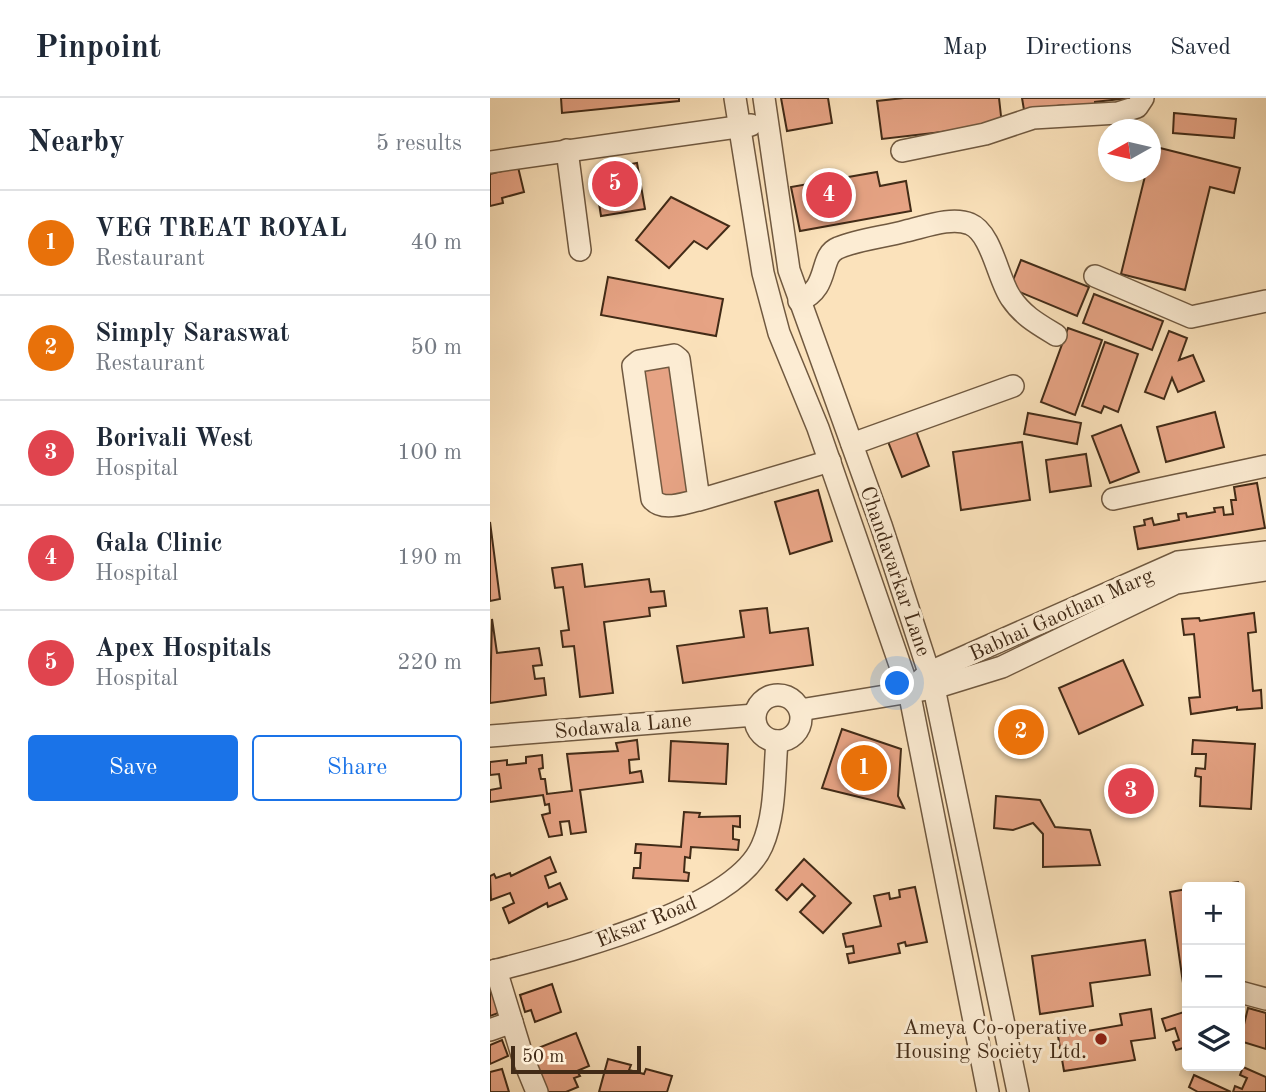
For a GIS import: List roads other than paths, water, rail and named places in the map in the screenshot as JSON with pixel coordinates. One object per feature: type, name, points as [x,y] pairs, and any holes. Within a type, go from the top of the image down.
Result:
[{"type":"street","name":"Chandavarkar Lane","points":[[735,98],[763,273],[779,333],[830,461],[909,691],[988,1092]]},
{"type":"street","name":"Chandavarkar Lane","points":[[764,98],[781,229],[799,301],[852,444],[932,680],[1018,1092]]},
{"type":"street","points":[[902,152],[985,134],[1034,118],[1118,113],[1138,107],[1143,98]]},
{"type":"street","points":[[490,162],[768,123]]},
{"type":"street","points":[[566,150],[580,250]]},
{"type":"street","points":[[799,301],[819,287],[826,264],[838,248],[929,226],[955,222],[971,224],[981,233],[1009,296],[1027,318],[1056,335]]},
{"type":"street","points":[[1094,276],[1191,317],[1266,301]]},
{"type":"street","points":[[699,500],[679,359],[674,355],[639,360],[633,366],[652,499],[657,506],[665,507],[699,500],[830,461]]},
{"type":"street","points":[[852,444],[1013,386]]},
{"type":"street","points":[[1113,499],[1266,466]]},
{"type":"street","name":"Babhai Gaothan Marg","points":[[909,691],[1178,562],[1266,552]]},
{"type":"street","name":"Babhai Gaothan Marg","points":[[932,680],[1002,667],[1176,583],[1266,570]]},
{"type":"street","points":[[800,710],[909,691]]},
{"type":"street","points":[[775,695],[790,698],[800,710],[801,717],[797,731],[791,737],[777,741],[769,739],[758,729],[755,715],[762,701],[775,695]]},
{"type":"street","name":"Sodawala Lane","points":[[490,736],[755,715]]},
{"type":"street","name":"Eksar Road","points":[[493,971],[623,935],[656,922],[713,892],[748,866],[761,849],[770,823],[777,741]]},
{"type":"street","points":[[493,971],[537,1092]]},
{"type":"street","points":[[1245,993],[1266,999]]},
{"type":"street","points":[[490,1030],[512,1023]]},
{"type":"place","name":"Apex Hospitals","points":[[615,184]]},
{"type":"place","name":"Gala Clinic","points":[[829,195]]},
{"type":"place","name":"Simply Saraswat","points":[[1021,732]]},
{"type":"place","name":"VEG TREAT ROYAL","points":[[864,768]]},
{"type":"place","name":"Borivali West","points":[[1131,791]]},
{"type":"place","name":"Ameya Co-operative Housing Society Ltd.","points":[[1101,1039]]}]
